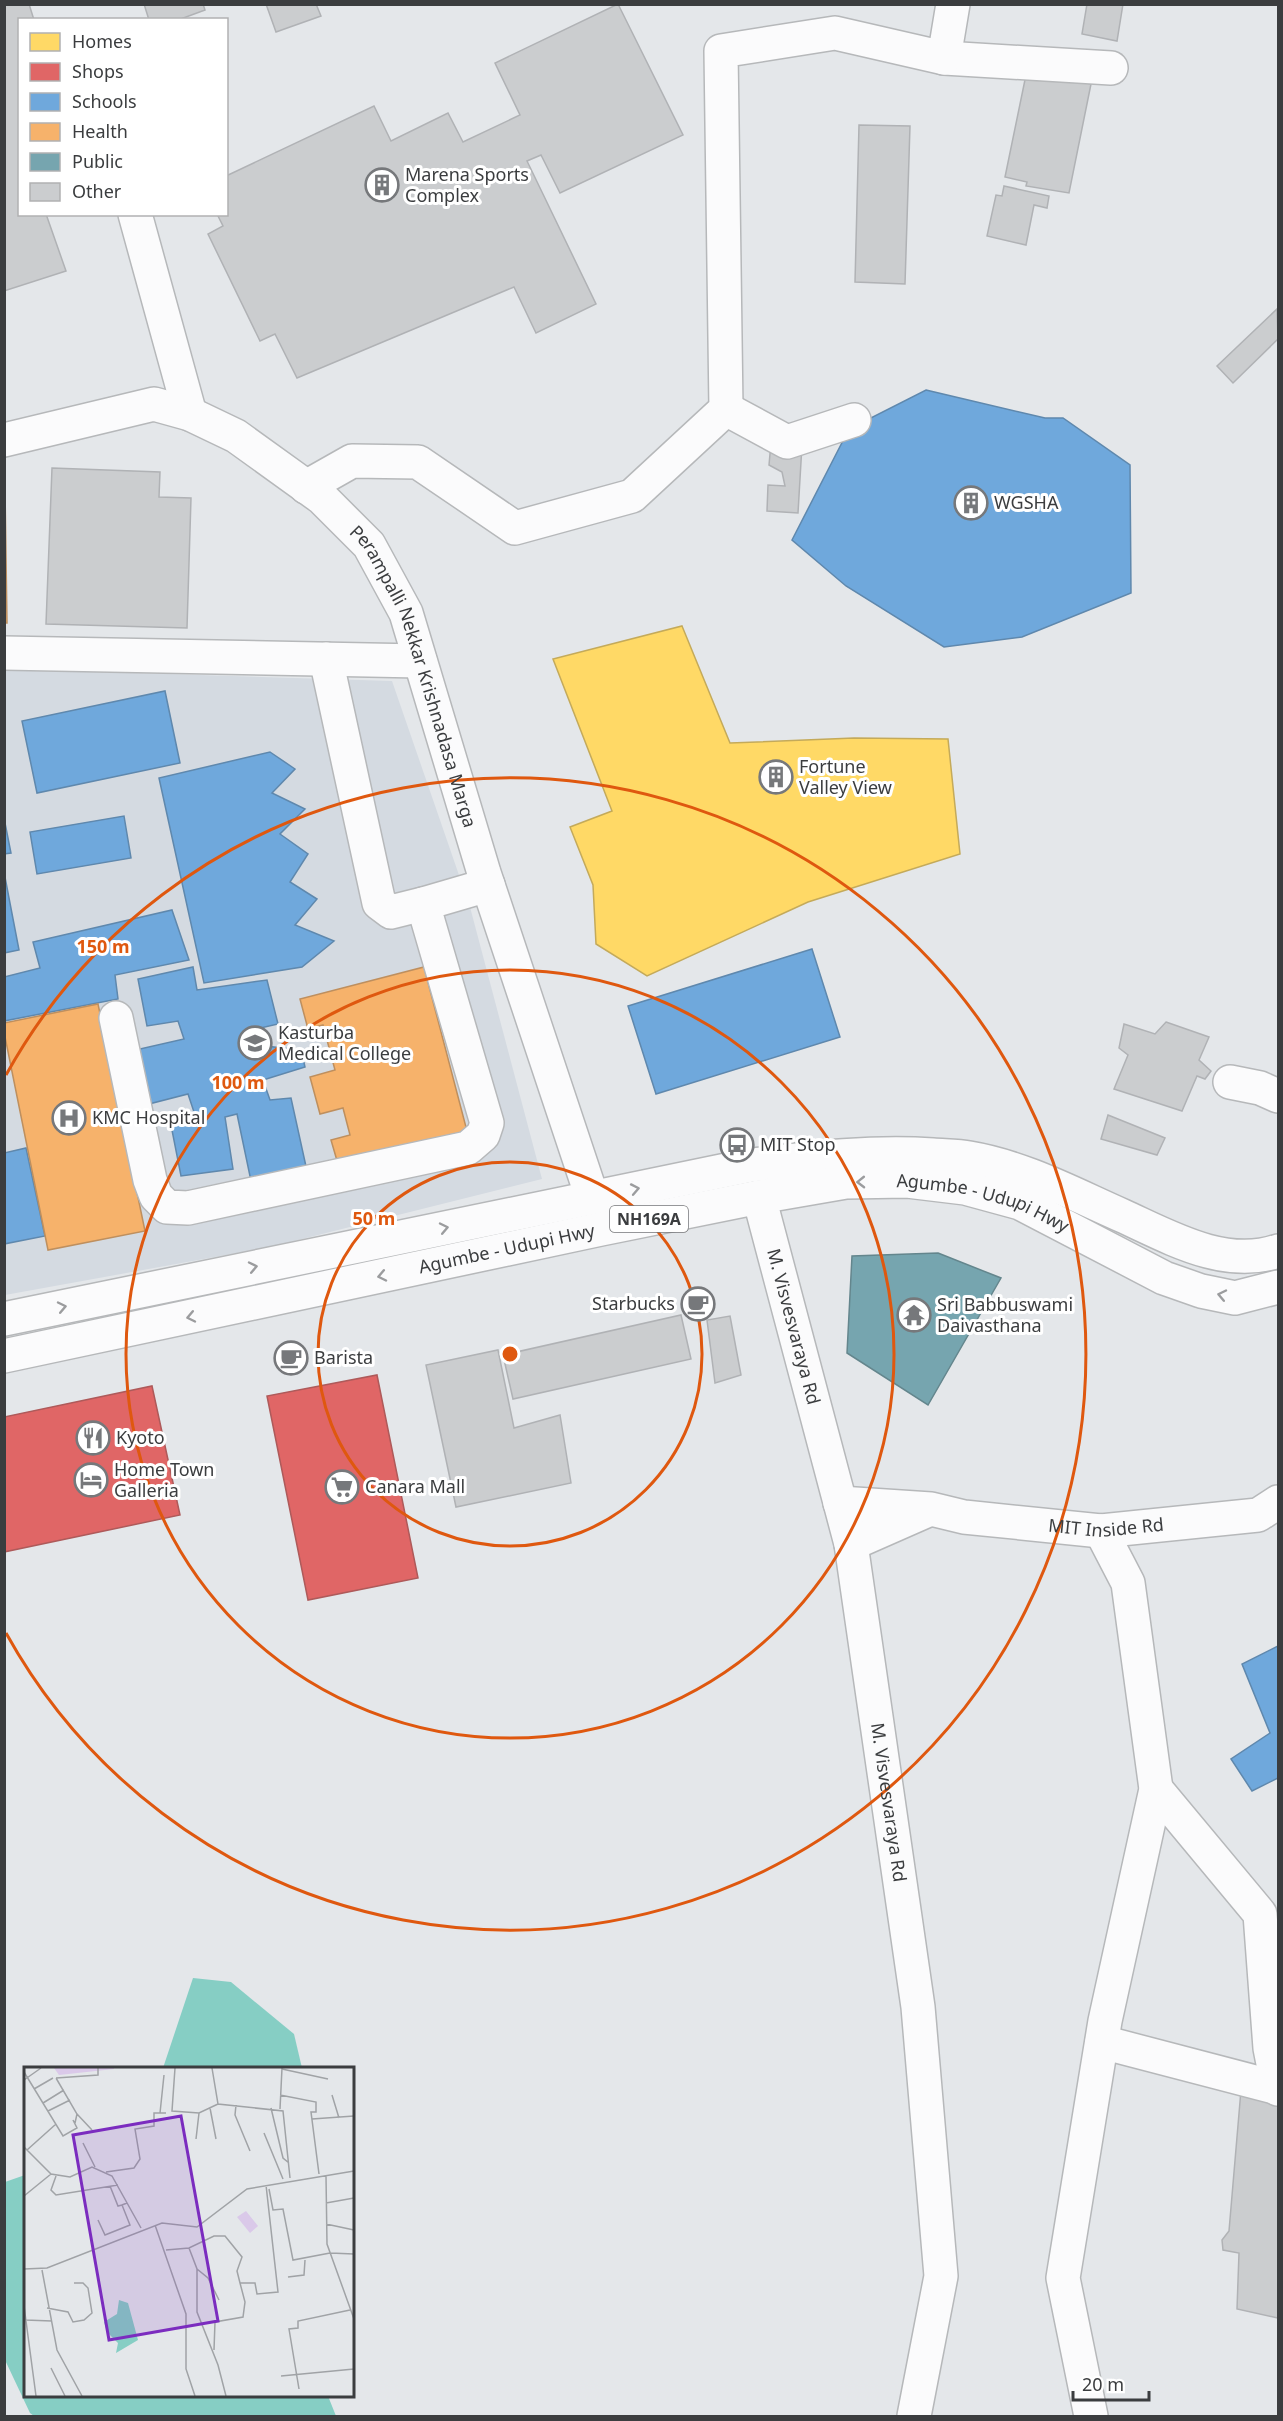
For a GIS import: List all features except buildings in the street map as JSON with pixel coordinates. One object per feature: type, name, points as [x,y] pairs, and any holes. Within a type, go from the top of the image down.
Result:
[{"type":"main road","points":[[944,58],[953,4]]},
{"type":"main road","points":[[306,487],[352,460],[418,462],[514,528],[632,496],[726,409],[721,51],[835,33],[944,58],[1111,68]]},
{"type":"main road","points":[[136,216],[190,414]]},
{"type":"main road","name":"Perampalli Nekkar Krishnadasa Marga","points":[[4,440],[154,404],[190,414],[236,436],[322,498],[369,545],[406,613],[488,885],[592,1197]]},
{"type":"main road","points":[[726,409],[787,441],[854,420]]},
{"type":"main road","points":[[4,653],[420,661]]},
{"type":"main road","points":[[326,659],[379,903],[391,912],[488,885]]},
{"type":"main road","points":[[116,1018],[150,1180],[156,1196],[167,1207],[188,1208],[468,1148],[483,1135],[487,1123],[423,904]]},
{"type":"main road","points":[[1230,1082],[1260,1088],[1278,1096]]},
{"type":"main road","name":"Agumbe - Udupi Hwy","points":[[4,1318],[751,1165],[833,1155],[902,1153],[969,1158],[1035,1178],[1186,1245],[1224,1255],[1262,1257],[1278,1251]]},
{"type":"main road","name":"M. Visvesvaraya Rd","points":[[751,1165],[851,1544],[918,2007],[941,2276],[914,2416]]},
{"type":"main road","name":"Agumbe - Udupi Hwy","points":[[4,1356],[759,1197],[846,1182],[907,1181],[965,1188],[1020,1203],[1164,1278],[1201,1291],[1235,1298],[1278,1287]]},
{"type":"main road","name":"MIT Inside Rd","points":[[840,1503],[931,1509],[964,1517],[1101,1531],[1258,1515],[1278,1502]]},
{"type":"main road","points":[[851,1544],[931,1509]]},
{"type":"main road","points":[[1091,2416],[1063,2278],[1102,2042],[1156,1789],[1128,1583],[1101,1531]]},
{"type":"main road","points":[[1102,2042],[1278,2088],[1270,2048],[1260,1914],[1156,1789]]},
{"type":"shaded area","name":"Kasturba Medical College","points":[[5,669],[392,681],[470,907],[542,1179],[270,1247],[5,1295]]},
{"type":"shaded area","points":[[193,1978],[231,1982],[294,2034],[302,2067],[163,2067]]},
{"type":"shaded area","points":[[24,2175],[24,2397],[328,2397],[336,2416],[34,2416],[30,2413],[5,2360],[5,2182]]},
{"type":"place","name":"Marena Sports Complex","points":[[382,185]]},
{"type":"place","name":"WGSHA","points":[[971,503]]},
{"type":"place","name":"Fortune Valley View","points":[[776,777]]},
{"type":"place","name":"Kasturba Medical College","points":[[255,1043]]},
{"type":"place","name":"KMC Hospital","points":[[69,1118]]},
{"type":"place","name":"MIT Stop","points":[[737,1145]]},
{"type":"place","name":"Starbucks","points":[[698,1304]]},
{"type":"place","name":"Sri Babbuswami Daivasthana","points":[[914,1315]]},
{"type":"place","name":"Barista","points":[[291,1358]]},
{"type":"place","name":"Kyoto","points":[[93,1438]]},
{"type":"place","name":"Home Town Galleria","points":[[91,1480]]},
{"type":"place","name":"Canara Mall","points":[[342,1487]]}]
